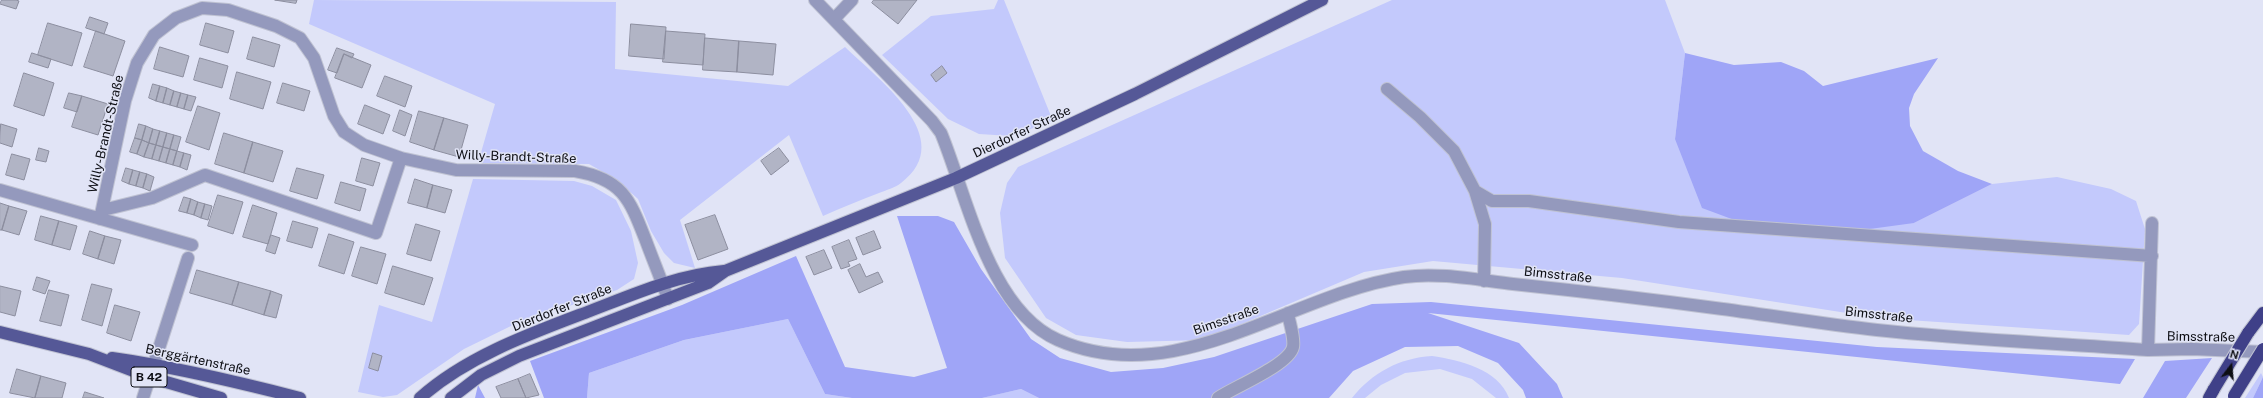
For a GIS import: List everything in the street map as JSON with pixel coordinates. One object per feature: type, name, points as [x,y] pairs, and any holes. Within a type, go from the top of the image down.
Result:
[{"type":"highway","points":[[2211,394],[2248,333],[2263,313]]},
{"type":"highway","points":[[2234,397],[2263,349]]},
{"type":"main road","name":"Dierdorfer Straße","points":[[456,396],[481,375],[519,356],[708,283],[726,271],[956,178],[1135,94],[1322,0]]},
{"type":"main road","name":"Dierdorfer Straße","points":[[420,398],[459,369],[512,343],[662,284],[701,273],[726,271]]},
{"type":"main road","name":"Berggärtenstraße","points":[[0,332],[89,354],[153,364],[230,379],[300,398]]},
{"type":"main road","name":"Berggärtenstraße","points":[[89,354],[149,377],[221,398]]},
{"type":"street","name":"Bimsstraße","points":[[815,0],[932,121],[941,133],[976,232],[1000,284],[1026,318],[1056,340],[1102,354],[1155,354],[1210,343],[1349,290],[1406,277],[1451,277],[1632,297],[1879,330],[2148,350],[2192,349],[2263,352]]},
{"type":"street","points":[[834,19],[852,0]]},
{"type":"street","name":"Willy-Brandt-Straße","points":[[101,214],[125,101],[137,63],[154,35],[176,18],[202,8],[228,10],[276,26],[300,38],[314,58],[327,100],[344,132],[364,145],[401,158],[456,170],[574,171],[599,177],[616,187],[632,207],[668,298]]},
{"type":"street","points":[[1387,89],[1420,117],[1454,151],[1475,192],[1485,224],[1484,281]]},
{"type":"street","points":[[101,214],[152,198],[205,175],[376,233],[401,158]]},
{"type":"street","points":[[0,190],[101,214],[192,245]]},
{"type":"street","points":[[1475,192],[1492,202],[1529,202],[1679,222],[2152,256]]},
{"type":"street","points":[[2148,350],[2152,223]]},
{"type":"street","points":[[143,398],[188,258]]},
{"type":"street","points":[[1218,398],[1231,389],[1271,370],[1288,355],[1293,346],[1288,313]]},
{"type":"shaded area","points":[[314,0],[616,2],[615,69],[788,86],[845,47],[876,75],[907,110],[918,129],[922,148],[917,166],[899,185],[823,216],[789,135],[680,220],[695,268],[674,263],[664,253],[651,231],[638,199],[617,180],[589,164],[478,163],[495,104],[309,24]]},
{"type":"shaded area","points":[[998,0],[1004,0],[1053,121],[1011,136],[979,134],[948,119],[882,55],[931,16],[994,9]]},
{"type":"shaded area","points":[[1392,0],[1665,0],[1685,53],[1675,139],[1914,223],[1992,184],[2057,177],[2111,189],[2136,201],[2145,229],[2139,324],[2129,335],[1879,318],[1622,278],[1433,261],[1364,272],[1204,340],[1127,342],[1076,335],[1046,318],[1005,258],[1000,213],[1007,183],[1018,167]]},
{"type":"shaded area","points":[[1685,53],[1734,65],[1781,62],[1804,71],[1823,86],[1938,58],[1914,94],[1909,108],[1910,126],[1923,151],[1958,171],[1992,184],[1914,223],[1840,233],[1756,228],[1702,208],[1675,139]]},
{"type":"shaded area","points":[[473,179],[574,181],[592,186],[616,200],[631,231],[638,263],[634,279],[617,290],[515,324],[464,349],[397,395],[383,397],[358,392],[379,305],[432,322]]},
{"type":"shaded area","points":[[897,216],[938,216],[954,222],[981,269],[1031,339],[1060,358],[1111,372],[1163,368],[1214,357],[1372,304],[1431,302],[1877,347],[2135,359],[2120,384],[1428,313],[1519,343],[1557,384],[1563,398],[1526,398],[1523,390],[1498,363],[1458,346],[1405,347],[1353,371],[1329,398],[1039,398],[1021,389],[982,398],[852,398],[825,394],[788,319],[684,340],[589,373],[587,398],[544,398],[530,361],[682,305],[796,256],[845,367],[914,377],[947,368]]},
{"type":"shaded area","points":[[788,319],[825,394],[852,398],[587,398],[589,373],[684,340]]},
{"type":"shaded area","points":[[1432,356],[1466,363],[1487,373],[1504,388],[1509,398],[1496,398],[1472,379],[1440,369],[1405,373],[1381,385],[1365,398],[1352,398],[1368,381],[1387,368],[1408,360]]},
{"type":"shaded area","points":[[2212,358],[2186,398],[2143,398],[2165,361]]},
{"type":"shaded area","points":[[2261,373],[2263,377],[2253,398],[2245,398]]},
{"type":"shaded area","points":[[2263,377],[2263,398],[2253,398]]},
{"type":"shaded area","points":[[478,385],[485,398],[475,398]]},
{"type":"shaded area","points":[[1021,389],[1039,398],[982,398],[986,397]]},
{"type":"building","points":[[2,0],[19,1],[16,9],[0,4]]},
{"type":"building","points":[[275,0],[297,0],[296,3]]},
{"type":"building","points":[[874,0],[917,0],[898,24],[872,3]]},
{"type":"building","points":[[90,17],[108,23],[104,34],[86,28]]},
{"type":"building","points":[[48,23],[82,33],[72,66],[38,55]]},
{"type":"building","points":[[206,23],[234,31],[228,53],[200,45]]},
{"type":"building","points":[[631,24],[666,27],[664,59],[629,56]]},
{"type":"building","points":[[96,31],[125,41],[113,76],[84,67]]},
{"type":"building","points":[[666,31],[705,34],[703,65],[663,62]]},
{"type":"building","points":[[253,37],[280,45],[274,67],[247,59]]},
{"type":"building","points":[[705,38],[739,41],[737,72],[703,70]]},
{"type":"building","points":[[739,41],[776,44],[773,75],[737,72]]},
{"type":"building","points":[[160,47],[189,56],[183,77],[154,69]]},
{"type":"building","points":[[337,48],[354,54],[352,58],[344,54],[337,73],[328,70]]},
{"type":"building","points":[[32,53],[51,59],[48,68],[29,62]]},
{"type":"building","points":[[344,54],[371,65],[362,88],[335,78]]},
{"type":"building","points":[[200,58],[228,66],[222,88],[194,80]]},
{"type":"building","points":[[942,66],[947,73],[936,82],[931,75]]},
{"type":"building","points":[[237,72],[271,82],[263,109],[230,99]]},
{"type":"building","points":[[24,73],[54,83],[44,116],[14,106]]},
{"type":"building","points":[[385,76],[412,86],[405,107],[377,96]]},
{"type":"building","points":[[283,83],[310,91],[304,111],[277,103]]},
{"type":"building","points":[[153,84],[160,86],[156,101],[149,98]]},
{"type":"building","points":[[160,86],[167,88],[163,103],[156,101]]},
{"type":"building","points":[[167,88],[174,91],[170,105],[163,103]]},
{"type":"building","points":[[174,91],[181,93],[177,107],[170,105]]},
{"type":"building","points":[[69,93],[82,96],[77,112],[64,108]]},
{"type":"building","points":[[181,93],[188,95],[184,109],[177,107]]},
{"type":"building","points":[[188,95],[196,97],[191,111],[184,109]]},
{"type":"building","points":[[82,96],[108,104],[98,135],[72,127]]},
{"type":"building","points":[[365,105],[390,115],[383,134],[358,124]]},
{"type":"building","points":[[198,106],[220,113],[209,150],[186,142]]},
{"type":"building","points":[[400,110],[412,115],[405,136],[393,131]]},
{"type":"building","points":[[419,111],[444,118],[434,150],[410,142]]},
{"type":"building","points":[[444,118],[468,125],[459,157],[434,150]]},
{"type":"building","points":[[1,124],[17,129],[12,147],[0,143]]},
{"type":"building","points":[[139,124],[146,126],[142,140],[135,138]]},
{"type":"building","points":[[146,126],[153,129],[149,143],[142,140]]},
{"type":"building","points":[[153,129],[160,131],[156,145],[149,143]]},
{"type":"building","points":[[160,131],[167,133],[163,147],[156,145]]},
{"type":"building","points":[[167,133],[174,135],[170,149],[163,147]]},
{"type":"building","points":[[224,133],[253,142],[244,173],[215,164]]},
{"type":"building","points":[[174,135],[181,137],[177,151],[170,149]]},
{"type":"building","points":[[135,138],[142,140],[137,154],[130,152]]},
{"type":"building","points":[[142,140],[149,143],[144,157],[137,154]]},
{"type":"building","points":[[253,142],[283,151],[273,182],[244,173]]},
{"type":"building","points":[[149,143],[156,145],[152,159],[144,157]]},
{"type":"building","points":[[156,145],[163,147],[159,161],[152,159]]},
{"type":"building","points":[[163,147],[170,149],[166,163],[159,161]]},
{"type":"building","points":[[39,148],[49,151],[46,162],[36,160]]},
{"type":"building","points":[[779,148],[789,161],[771,175],[761,161]]},
{"type":"building","points":[[170,149],[177,151],[173,165],[166,163]]},
{"type":"building","points":[[177,151],[184,153],[180,167],[173,165]]},
{"type":"building","points":[[184,153],[191,155],[187,170],[180,167]]},
{"type":"building","points":[[12,154],[30,159],[24,180],[6,175]]},
{"type":"building","points":[[362,158],[380,163],[373,186],[356,181]]},
{"type":"building","points":[[126,168],[133,170],[129,184],[122,181]]},
{"type":"building","points":[[297,168],[324,175],[317,199],[290,191]]},
{"type":"building","points":[[133,170],[140,172],[136,186],[129,184]]},
{"type":"building","points":[[140,172],[147,174],[143,188],[136,186]]},
{"type":"building","points":[[147,174],[154,177],[150,191],[143,188]]},
{"type":"building","points":[[415,179],[433,185],[427,208],[408,203]]},
{"type":"building","points":[[341,182],[366,189],[360,211],[335,203]]},
{"type":"building","points":[[433,185],[452,190],[445,213],[427,208]]},
{"type":"building","points":[[218,195],[243,202],[233,234],[208,226]]},
{"type":"building","points":[[184,197],[191,199],[187,213],[179,211]]},
{"type":"building","points":[[191,199],[198,202],[194,215],[187,213]]},
{"type":"building","points":[[198,202],[205,204],[201,218],[194,215]]},
{"type":"building","points":[[0,203],[9,206],[2,230],[0,230]]},
{"type":"building","points":[[205,204],[212,206],[208,220],[201,218]]},
{"type":"building","points":[[253,205],[277,213],[268,244],[243,237]]},
{"type":"building","points":[[9,206],[27,211],[19,235],[2,230]]},
{"type":"building","points":[[715,215],[728,249],[698,260],[685,225]]},
{"type":"building","points":[[41,216],[59,221],[52,245],[35,240]]},
{"type":"building","points":[[59,221],[77,226],[70,250],[52,245]]},
{"type":"building","points":[[293,221],[318,228],[312,248],[287,241]]},
{"type":"building","points":[[416,224],[440,231],[431,261],[407,254]]},
{"type":"building","points":[[90,231],[105,236],[98,259],[83,254]]},
{"type":"building","points":[[874,231],[881,248],[863,255],[856,238]]},
{"type":"building","points":[[329,234],[354,242],[344,274],[319,266]]},
{"type":"building","points":[[271,235],[280,238],[275,254],[266,251]]},
{"type":"building","points":[[105,236],[121,240],[114,264],[98,259]]},
{"type":"building","points":[[849,240],[857,259],[848,262],[850,266],[841,269],[832,247]]},
{"type":"building","points":[[361,247],[386,254],[377,284],[352,276]]},
{"type":"building","points":[[824,250],[832,268],[814,275],[806,257]]},
{"type":"building","points":[[860,264],[866,277],[878,272],[883,282],[859,293],[848,270]]},
{"type":"building","points":[[393,266],[433,278],[424,305],[385,293]]},
{"type":"building","points":[[197,270],[239,282],[232,305],[190,293]]},
{"type":"building","points":[[37,277],[50,281],[45,294],[33,290]]},
{"type":"building","points":[[239,282],[271,291],[264,315],[232,305]]},
{"type":"building","points":[[92,284],[112,289],[102,326],[82,320]]},
{"type":"building","points":[[0,286],[21,291],[15,316],[0,312]]},
{"type":"building","points":[[49,290],[69,295],[61,326],[40,321]]},
{"type":"building","points":[[271,291],[282,295],[276,318],[264,315]]},
{"type":"building","points":[[115,305],[140,312],[131,341],[107,333]]},
{"type":"building","points":[[373,353],[382,356],[378,371],[369,368]]},
{"type":"building","points":[[17,369],[41,376],[35,398],[10,393]]},
{"type":"building","points":[[530,374],[539,395],[526,398],[518,379]]},
{"type":"building","points":[[41,376],[66,383],[62,398],[35,398]]},
{"type":"building","points":[[518,379],[526,398],[501,398],[496,387]]},
{"type":"building","points":[[85,392],[104,398],[83,398]]}]
